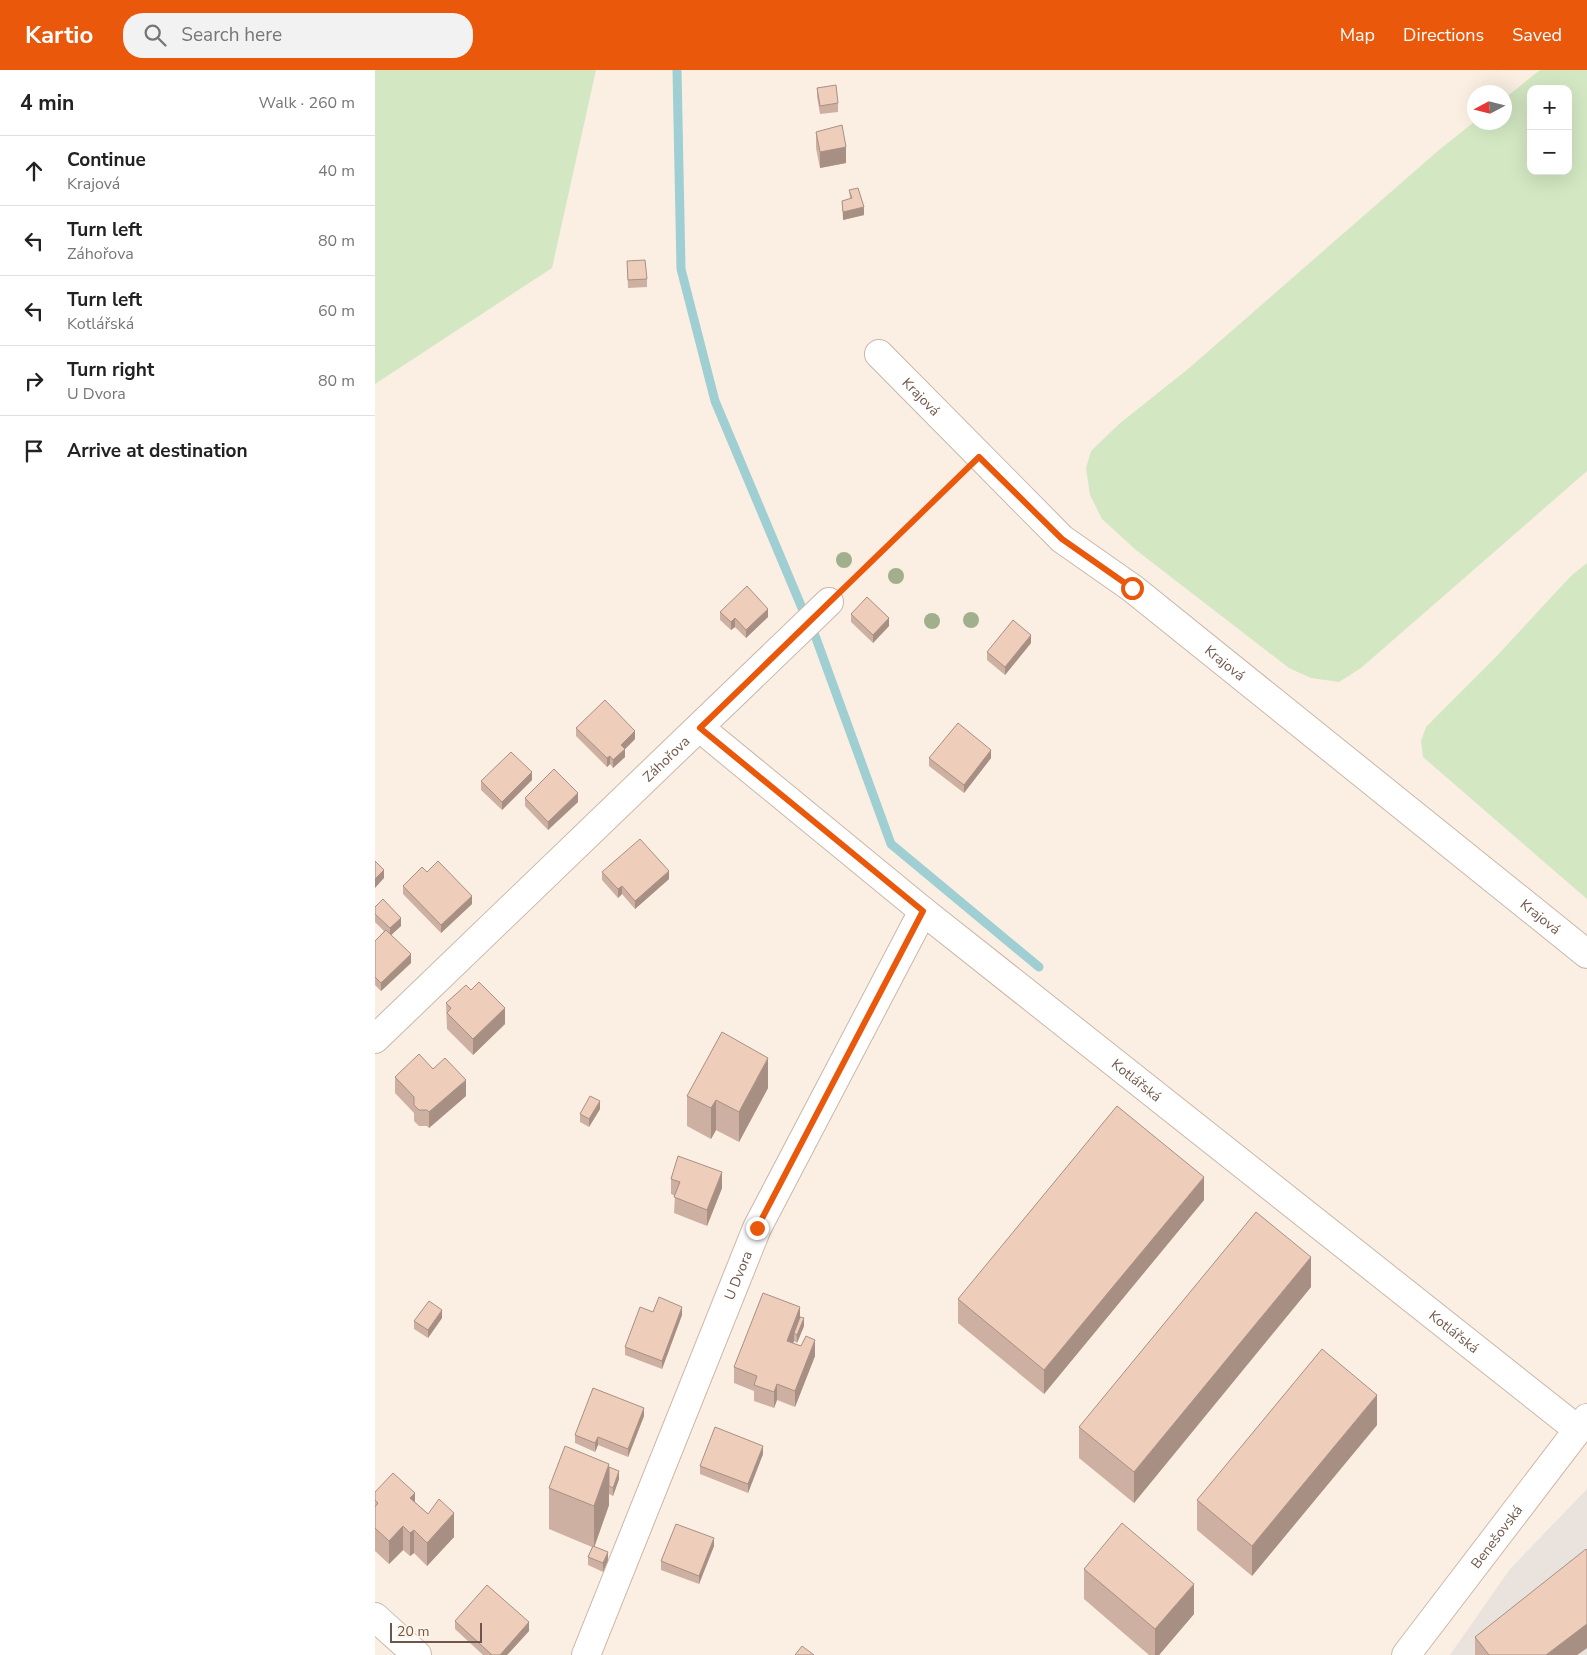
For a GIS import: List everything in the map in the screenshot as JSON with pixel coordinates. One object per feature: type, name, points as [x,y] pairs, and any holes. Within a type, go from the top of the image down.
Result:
[{"type":"street","name":"Krajová","points":[[879,354],[1062,539],[1132,588],[1587,954]]},
{"type":"street","name":"Záhořova","points":[[375,1039],[829,602]]},
{"type":"street","name":"Kotlářská","points":[[700,728],[923,911],[1582,1424]]},
{"type":"street","name":"U Dvora","points":[[586,1655],[757,1228],[923,911]]},
{"type":"street","name":"Benešovská","points":[[1406,1655],[1582,1424]]},
{"type":"street","points":[[375,1617],[417,1655]]},
{"type":"path","points":[[829,602],[979,457]]},
{"type":"shaded area","points":[[1587,1489],[1587,1655],[1450,1655],[1510,1569]]},
{"type":"green space","points":[[375,70],[596,70],[552,268],[375,384]]},
{"type":"green space","points":[[1540,70],[1587,70],[1587,471],[1361,668],[1339,682],[1311,678],[1289,668],[1136,550],[1102,519],[1090,495],[1086,468],[1091,451],[1119,424],[1188,369],[1467,128],[1467,130],[1512,130],[1512,92]]},
{"type":"green space","points":[[1587,563],[1587,899],[1423,757],[1421,741],[1426,727],[1493,660],[1571,576]]},
{"type":"building","points":[[836,85],[838,103],[820,106],[817,88]]},
{"type":"building","points":[[842,125],[846,147],[820,152],[816,132]]},
{"type":"building","points":[[858,188],[864,207],[843,212],[842,201],[852,198],[849,190]]},
{"type":"building","points":[[645,260],[647,279],[628,280],[627,261]]},
{"type":"building","points":[[747,586],[768,609],[746,630],[735,618],[731,622],[720,612]]},
{"type":"building","points":[[867,597],[889,618],[873,635],[851,614]]},
{"type":"building","points":[[1013,620],[1031,635],[1005,667],[987,652]]},
{"type":"building","points":[[605,700],[635,731],[621,745],[625,749],[613,760],[610,756],[607,758],[576,728]]},
{"type":"building","points":[[958,723],[991,750],[964,785],[929,758]]},
{"type":"building","points":[[511,752],[532,772],[502,802],[481,781]]},
{"type":"building","points":[[554,769],[578,793],[548,822],[525,798]]},
{"type":"building","points":[[640,839],[669,871],[635,901],[622,886],[618,889],[602,872]]},
{"type":"building","points":[[375,861],[384,870],[375,879]]},
{"type":"building","points":[[438,861],[472,896],[441,925],[403,886],[422,867],[427,872]]},
{"type":"building","points":[[383,899],[401,918],[390,928],[375,914],[375,907]]},
{"type":"building","points":[[386,930],[411,954],[381,983],[375,977],[375,941]]},
{"type":"building","points":[[479,982],[505,1008],[473,1039],[447,1013],[451,1008],[446,1003],[466,985],[471,990]]},
{"type":"building","points":[[722,1032],[768,1058],[739,1112],[716,1100],[711,1108],[687,1096]]},
{"type":"building","points":[[419,1054],[433,1069],[445,1058],[466,1080],[429,1112],[427,1110],[419,1110],[414,1105],[414,1097],[395,1077]]},
{"type":"building","points":[[590,1096],[600,1101],[589,1119],[580,1114]]},
{"type":"building","points":[[1117,1106],[1204,1177],[1044,1370],[958,1299]]},
{"type":"building","points":[[678,1156],[722,1172],[707,1210],[674,1197],[680,1182],[671,1179]]},
{"type":"building","points":[[1256,1212],[1311,1257],[1134,1472],[1079,1427]]},
{"type":"building","points":[[763,1293],[800,1307],[787,1341],[801,1346],[806,1336],[815,1340],[795,1391],[777,1384],[774,1392],[754,1385],[757,1376],[734,1367]]},
{"type":"building","points":[[659,1297],[682,1307],[662,1361],[625,1347],[640,1307],[653,1312]]},
{"type":"building","points":[[429,1301],[442,1310],[428,1330],[414,1321]]},
{"type":"building","points":[[800,1317],[804,1318],[797,1335],[794,1333]]},
{"type":"building","points":[[1322,1349],[1377,1395],[1252,1546],[1197,1500]]},
{"type":"building","points":[[593,1388],[644,1408],[628,1449],[598,1437],[595,1443],[575,1435]]},
{"type":"building","points":[[715,1427],[763,1446],[748,1484],[700,1466]]},
{"type":"building","points":[[565,1446],[609,1464],[594,1506],[549,1488]]},
{"type":"building","points":[[609,1467],[619,1471],[613,1488],[609,1486]]},
{"type":"building","points":[[393,1473],[415,1493],[410,1498],[428,1514],[439,1499],[454,1513],[427,1543],[414,1530],[410,1533],[403,1526],[389,1541],[375,1528],[375,1507],[378,1503],[375,1500],[375,1492]]},
{"type":"building","points":[[1122,1523],[1194,1584],[1155,1629],[1084,1569]]},
{"type":"building","points":[[676,1524],[714,1538],[699,1576],[661,1561]]},
{"type":"building","points":[[593,1546],[608,1552],[603,1563],[588,1557]]},
{"type":"building","points":[[1586,1549],[1587,1624],[1546,1655],[1489,1655],[1475,1637]]},
{"type":"building","points":[[487,1585],[529,1622],[500,1655],[492,1655],[455,1621]]},
{"type":"building","points":[[802,1646],[814,1655],[795,1655]]},
{"type":"waterway","points":[[677,70],[681,269],[715,401],[802,608]]},
{"type":"waterway","points":[[813,630],[891,844],[1039,967]]},
{"type":"route","points":[[757,1228],[923,911],[700,728],[979,457],[1062,539],[1132,588]]}]
